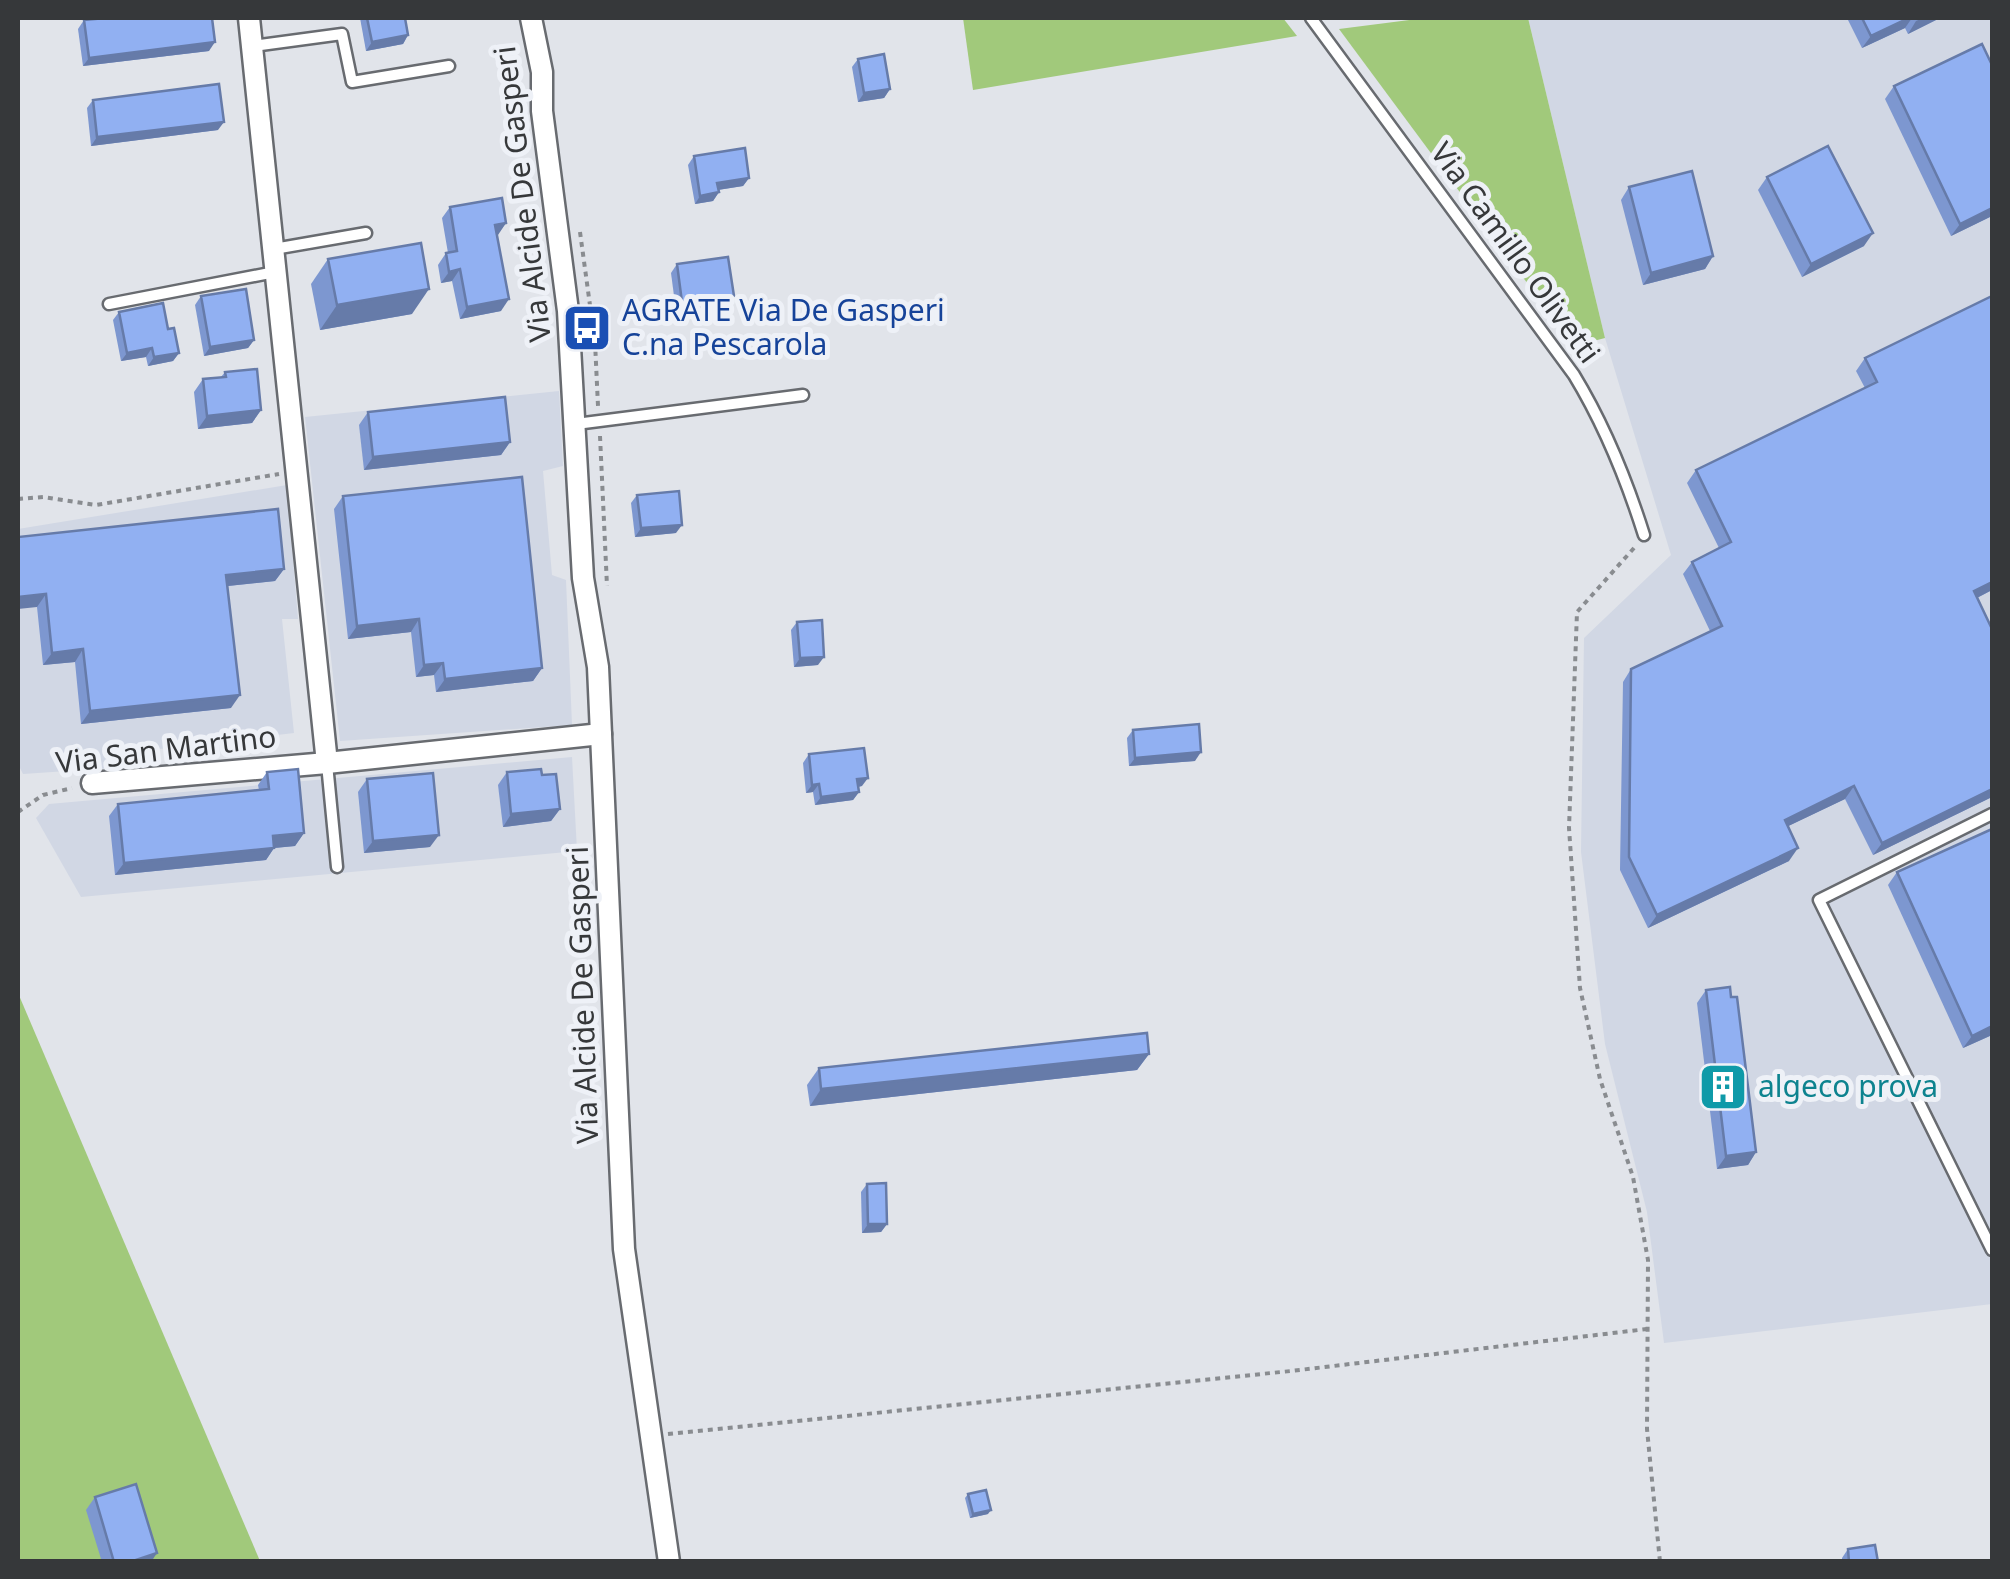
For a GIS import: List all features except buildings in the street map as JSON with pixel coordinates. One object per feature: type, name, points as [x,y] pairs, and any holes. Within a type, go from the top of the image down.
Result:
[{"type":"street","points":[[249,18],[327,763]]},
{"type":"street","name":"Via Alcide De Gasperi","points":[[531,18],[542,72],[542,111],[568,311],[582,567],[598,667],[624,1249],[669,1562]]},
{"type":"street","name":"Via San Martino","points":[[92,782],[327,763],[601,734]]},
{"type":"lane","name":"Via Camillo Olivetti","points":[[1312,18],[1574,374],[1618,458],[1644,536]]},
{"type":"lane","points":[[252,46],[342,34],[352,82],[450,66]]},
{"type":"lane","points":[[274,248],[366,233]]},
{"type":"lane","points":[[109,304],[276,272]]},
{"type":"lane","points":[[576,424],[802,394]]},
{"type":"lane","points":[[327,763],[338,867]]},
{"type":"lane","points":[[1992,814],[1819,900],[1992,1250]]},
{"type":"path","points":[[18,499],[96,505],[298,471]]},
{"type":"path","points":[[1644,536],[1577,612],[1569,828],[1580,988],[1600,1079],[1633,1177],[1648,1260],[1647,1429],[1660,1562]]},
{"type":"path","name":"Via San Martino","points":[[18,812],[43,795],[92,782]]},
{"type":"path","points":[[667,1434],[1290,1371],[1647,1329]]},
{"type":"shaded area","points":[[1528,18],[1992,18],[1992,1304],[1664,1343],[1647,1212],[1605,1044],[1581,852],[1584,638],[1671,555],[1605,338]]},
{"type":"shaded area","points":[[559,391],[563,466],[543,471],[552,575],[566,580],[572,725],[340,741],[305,417]]},
{"type":"shaded area","points":[[287,485],[298,619],[282,619],[294,733],[151,750],[141,766],[23,774],[18,764],[18,529]]},
{"type":"shaded area","points":[[572,757],[577,851],[81,897],[36,818],[49,804]]},
{"type":"green space","points":[[963,18],[1283,18],[1297,36],[973,90]]},
{"type":"green space","points":[[1425,18],[1528,18],[1605,338],[1582,344],[1559,326],[1339,29]]},
{"type":"green space","points":[[18,993],[260,1561],[18,1561]]},
{"type":"place","name":"AGRATE Via De Gasperi C.na Pescarola","points":[[587,328]]},
{"type":"place","name":"algeco prova","points":[[1723,1087]]}]
